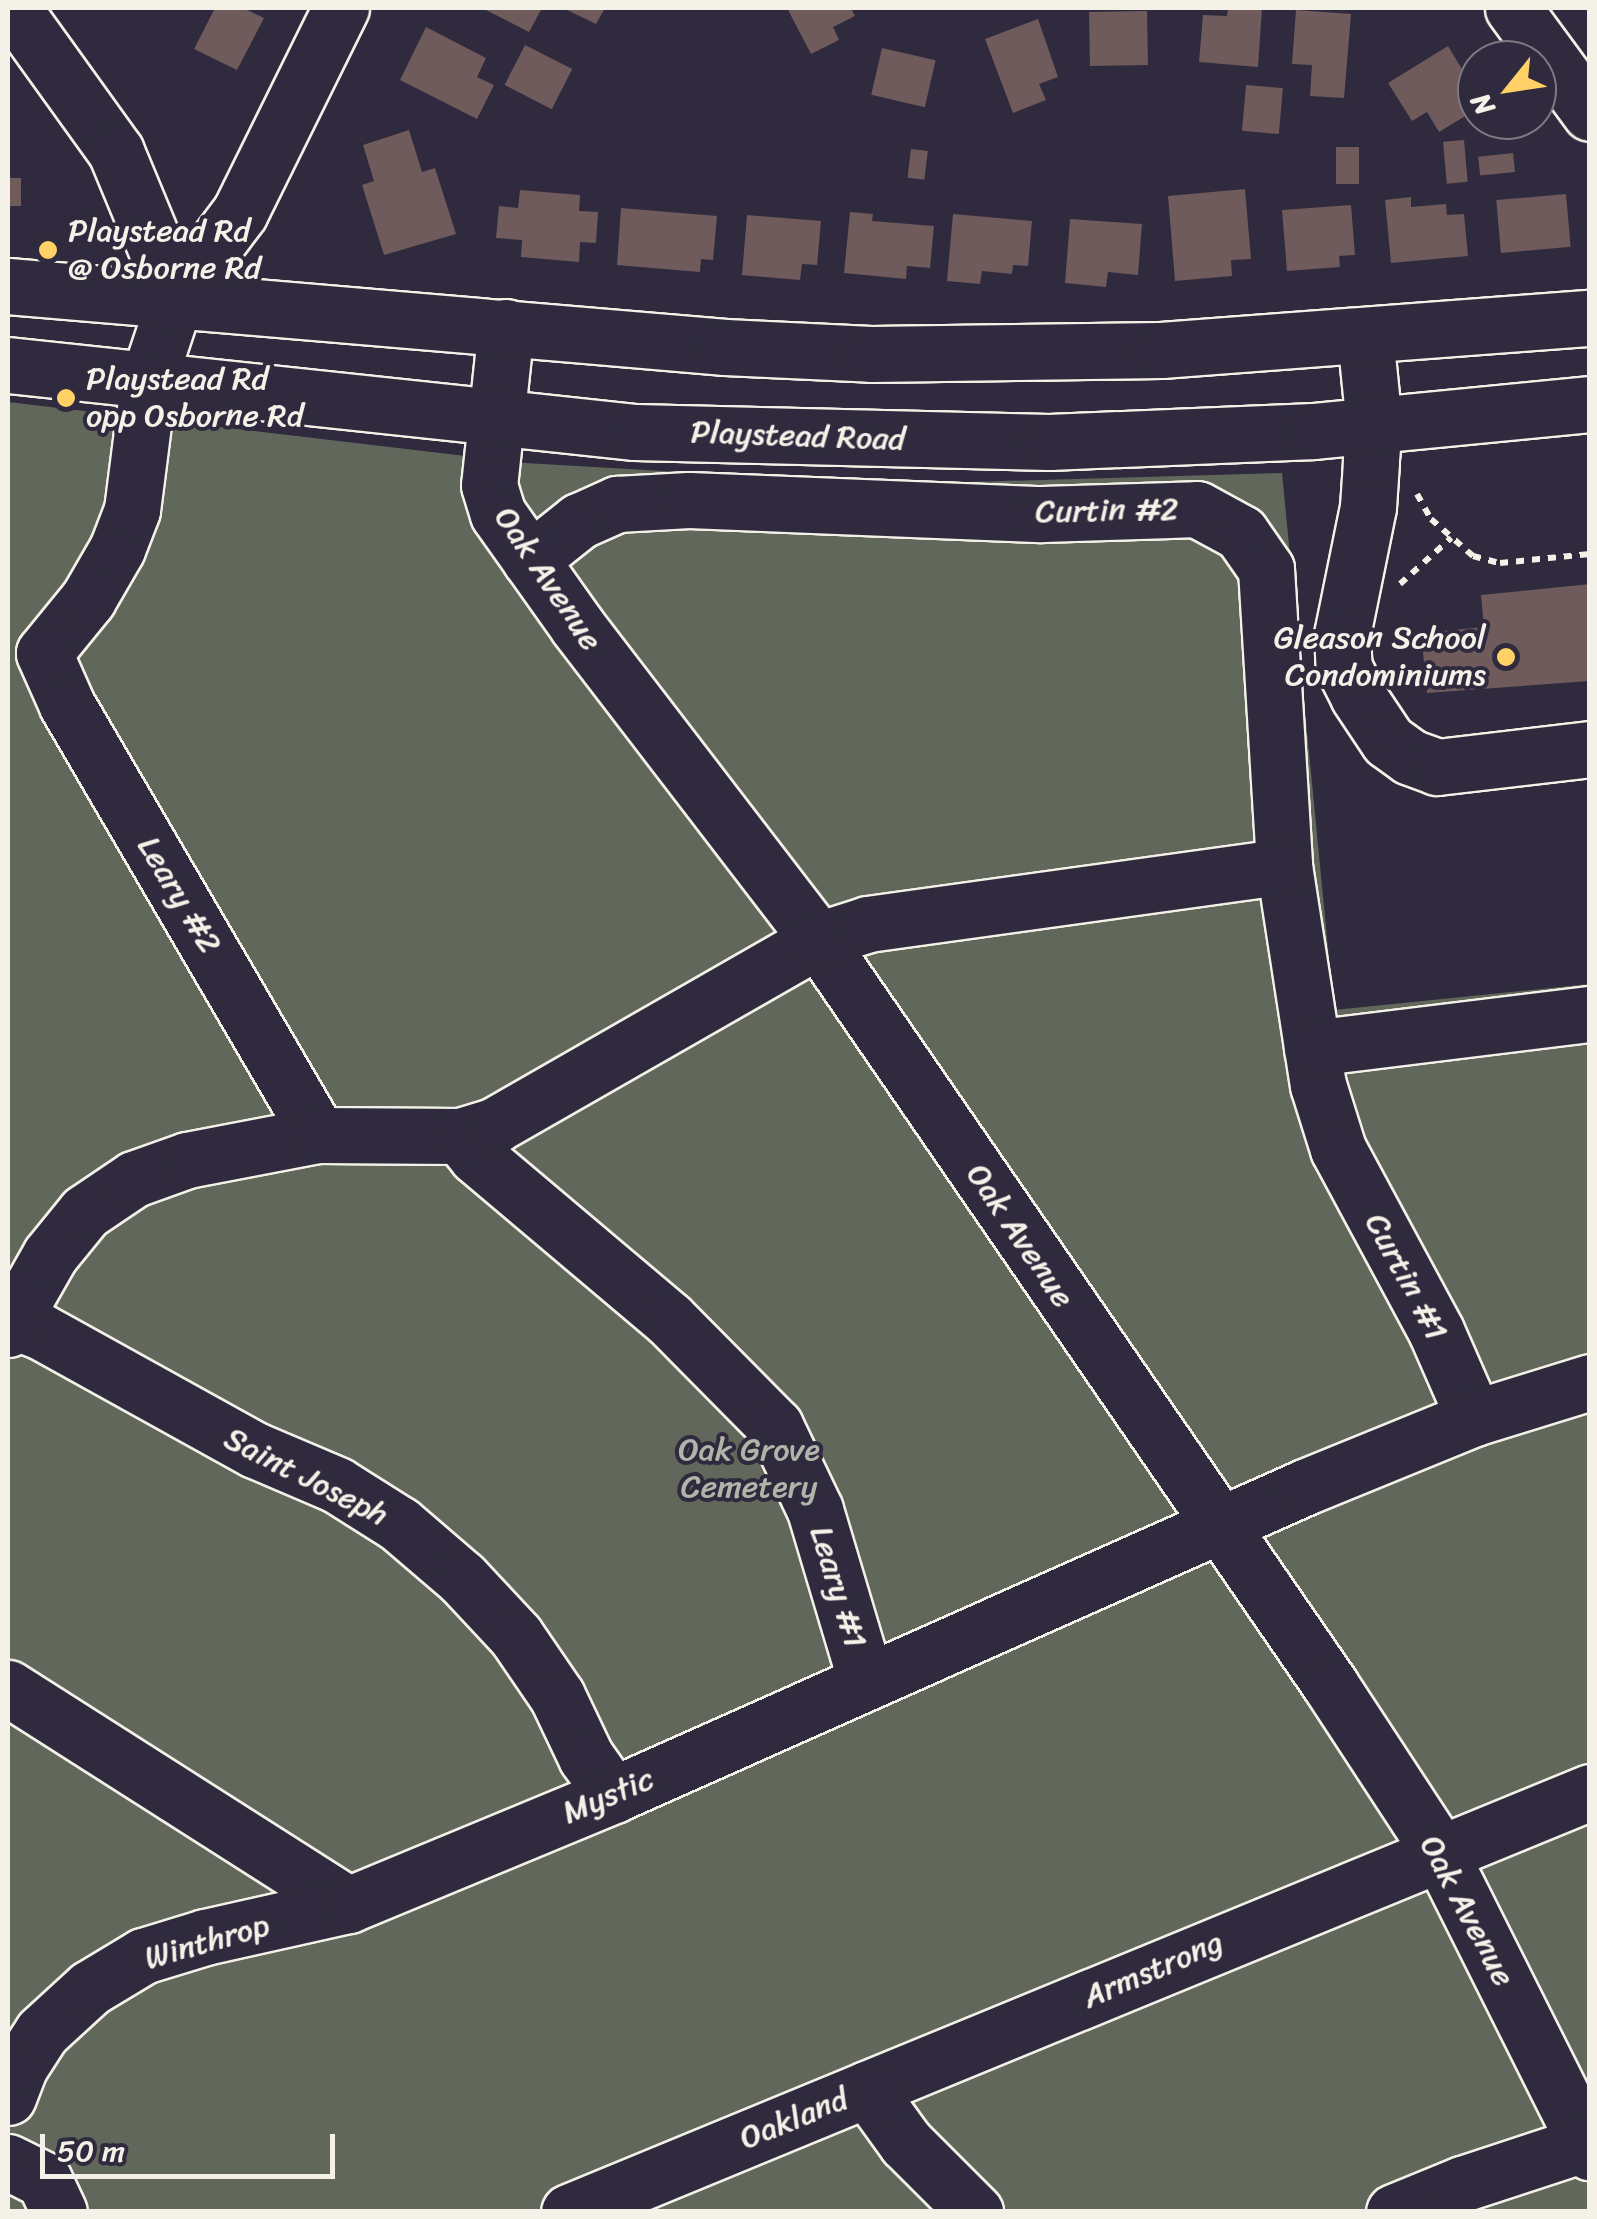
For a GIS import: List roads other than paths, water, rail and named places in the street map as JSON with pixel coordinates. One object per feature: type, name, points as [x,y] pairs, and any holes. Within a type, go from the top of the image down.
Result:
[{"type":"main road","points":[[26,656],[88,599],[117,549],[132,510],[149,378],[176,297],[240,212],[341,8]]},
{"type":"main road","points":[[1512,8],[1590,113]]},
{"type":"main road","points":[[8,10],[16,14],[116,152],[176,297]]},
{"type":"main road","points":[[8,286],[176,297],[725,347],[871,354],[1161,350],[1590,318]]},
{"type":"main road","name":"Oak Avenue","points":[[506,328],[488,485],[498,514],[818,940],[1439,1852],[1588,2146]]},
{"type":"main road","points":[[1365,336],[1374,425],[1368,507],[1348,590],[1342,635],[1344,668],[1372,720],[1388,741],[1410,757],[1437,767],[1590,749]]},
{"type":"main road","name":"Playstead Road","points":[[8,365],[635,432],[1049,442],[1184,439],[1590,404]]},
{"type":"main road","name":"Curtin #2","points":[[530,560],[579,521],[616,504],[689,500],[1042,514],[1197,509],[1242,533],[1266,569],[1284,866]]},
{"type":"main road","name":"Leary #2","points":[[26,656],[67,705],[318,1135]]},
{"type":"main road","points":[[9,1322],[50,1255],[84,1212],[134,1179],[188,1160],[318,1135],[460,1136],[495,1125],[818,940],[868,924],[1284,866]]},
{"type":"main road","name":"Curtin #1","points":[[1284,866],[1312,1048],[1338,1149],[1436,1331],[1474,1418]]},
{"type":"main road","points":[[1312,1048],[1590,1014]]},
{"type":"main road","name":"Leary #1","points":[[460,1136],[491,1169],[670,1319],[776,1426],[815,1510],[866,1681],[1220,1527]]},
{"type":"main road","name":"Saint Joseph","points":[[9,1322],[255,1450],[337,1485],[399,1524],[462,1578],[516,1636],[557,1696],[586,1756],[613,1795]]},
{"type":"main road","points":[[1220,1527],[1305,1486],[1474,1418],[1590,1382]]},
{"type":"main road","name":"Mystic","points":[[348,1904],[613,1795],[866,1681]]},
{"type":"main road","points":[[8,1688],[348,1904]]},
{"type":"main road","name":"Armstrong","points":[[867,2089],[1590,1792]]},
{"type":"main road","name":"Winthrop","points":[[8,2097],[20,2066],[42,2032],[90,1988],[143,1956],[205,1937],[348,1904]]},
{"type":"main road","name":"Oakland","points":[[569,2212],[867,2089],[906,2142],[975,2212]]},
{"type":"main road","points":[[8,2116],[10,2170],[33,2172],[44,2180],[59,2212]]},
{"type":"main road","points":[[1394,2212],[1588,2146]]},
{"type":"place","name":"Playstead Rd @ Osborne Rd","points":[[48,250]]},
{"type":"place","name":"Playstead Rd opp Osborne Rd","points":[[66,398]]},
{"type":"place","name":"Gleason School Condominiums","points":[[1506,657]]},
{"type":"park label","name":"Oak Grove Cemetery","points":[[749,1470]]}]
